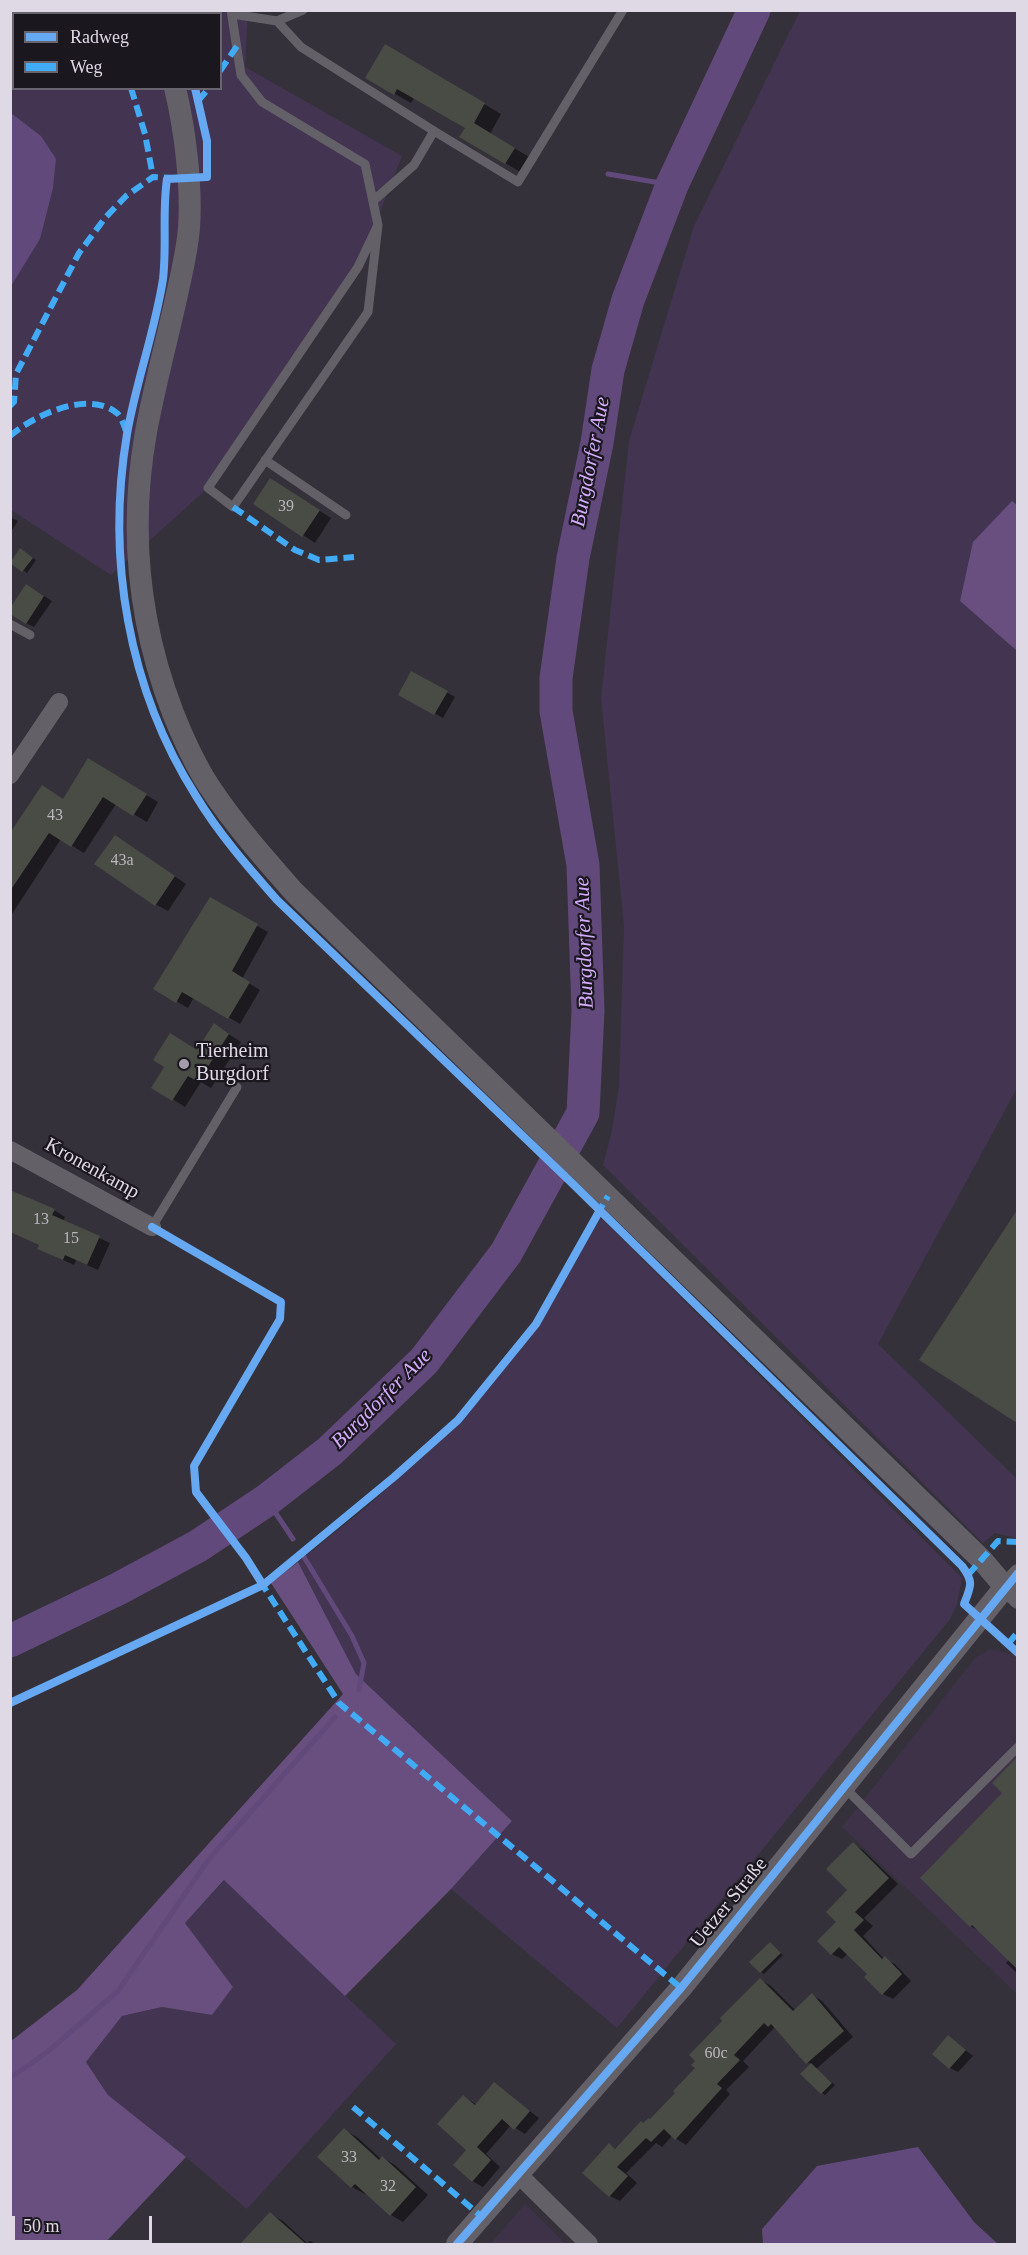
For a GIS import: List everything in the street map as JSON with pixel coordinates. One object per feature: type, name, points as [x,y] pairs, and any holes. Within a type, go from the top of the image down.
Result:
[{"type":"street","points":[[176,90],[180,107],[188,177],[189,228],[181,279],[146,432],[137,492],[138,570],[148,632],[164,689],[184,739],[208,785],[250,841],[294,892],[982,1560],[1013,1587]]},
{"type":"street","points":[[10,775],[59,702]]},
{"type":"street","name":"Kronenkamp","points":[[10,1149],[152,1227]]},
{"type":"street","name":"Uetzer Straße","points":[[457,2244],[681,1988],[844,1787],[1013,1587]]},
{"type":"street","points":[[519,2175],[589,2244]]},
{"type":"lane","points":[[303,10],[277,21],[231,12],[241,75],[262,102],[365,164],[378,225],[368,312],[233,507],[208,488],[358,267],[378,225]]},
{"type":"lane","points":[[277,21],[302,47],[518,182],[623,10]]},
{"type":"lane","points":[[373,201],[414,165],[434,130]]},
{"type":"lane","points":[[265,460],[346,515]]},
{"type":"lane","points":[[10,624],[30,635]]},
{"type":"lane","points":[[152,1227],[237,1088]]},
{"type":"lane","points":[[844,1787],[911,1854],[1017,1747]]},
{"type":"shaded area","points":[[11,11],[248,11],[245,67],[402,156],[358,267],[208,488],[111,575],[11,510],[10,286],[40,239],[41,136],[11,113]]},
{"type":"shaded area","points":[[800,11],[1017,11],[1017,506],[1012,502],[960,601],[1017,651],[1017,1088],[878,1344],[1017,1479],[1017,1538],[995,1533],[983,1543],[603,1165],[612,1131],[619,1086],[624,926],[601,698],[629,441],[694,226]]},
{"type":"shaded area","points":[[11,113],[41,136],[56,159],[53,188],[40,239],[11,286]]},
{"type":"shaded area","points":[[1012,501],[1018,506],[1017,651],[960,601],[973,542]]},
{"type":"shaded area","points":[[601,1218],[962,1578],[957,1604],[950,1619],[617,2028],[451,1889],[512,1821],[356,1674],[298,1562],[363,1510],[459,1424],[538,1325]]},
{"type":"shaded area","points":[[298,1562],[356,1674],[512,1821],[451,1889],[345,1996],[224,1880],[185,1923],[233,1987],[212,2015],[162,2007],[122,2016],[86,2062],[108,2095],[186,2157],[104,2244],[11,2244],[11,2041],[77,1990],[343,1694],[271,1583]]},
{"type":"shaded area","points":[[990,1649],[1012,1654],[1018,1660],[1017,1994],[842,1827],[975,1658]]},
{"type":"shaded area","points":[[225,1880],[396,2044],[247,2209],[108,2095],[86,2062],[122,2016],[162,2007],[212,2015],[233,1987],[185,1923]]},
{"type":"shaded area","points":[[918,2147],[974,2222],[998,2244],[763,2244],[762,2229],[817,2166]]},
{"type":"shaded area","points":[[525,2204],[566,2244],[490,2244]]},
{"type":"building","points":[[385,44],[485,103],[474,123],[515,148],[505,164],[459,137],[465,128],[397,89],[394,95],[365,78]]},
{"type":"building","points":[[270,478],[320,510],[302,537],[253,504]]},
{"type":"building","points":[[20,548],[33,558],[22,572],[10,563]]},
{"type":"building","points":[[26,584],[44,596],[26,624],[10,614],[10,608]]},
{"type":"building","points":[[411,671],[448,691],[434,715],[398,695]]},
{"type":"building","points":[[88,758],[147,794],[133,816],[103,797],[71,847],[49,833],[10,891],[10,833],[42,785],[63,799]]},
{"type":"building","points":[[115,835],[175,876],[155,906],[94,864]]},
{"type":"building","points":[[210,897],[258,924],[232,971],[250,982],[228,1019],[182,992],[176,1003],[153,989]]},
{"type":"building","name":"Tierheim Burgdorf","points":[[214,1023],[229,1034],[198,1082],[188,1076],[172,1101],[151,1088],[164,1067],[153,1060],[170,1033],[197,1050]]},
{"type":"building","points":[[10,1190],[55,1209],[52,1215],[100,1236],[87,1265],[65,1255],[63,1260],[37,1249],[39,1245],[10,1232]]},
{"type":"building","points":[[1017,1210],[1017,1423],[919,1360]]},
{"type":"building","points":[[1017,1757],[1017,1969],[920,1878],[1002,1793],[992,1783]]},
{"type":"building","points":[[853,1842],[889,1878],[855,1912],[864,1920],[854,1930],[882,1959],[885,1956],[902,1974],[882,1995],[864,1977],[867,1974],[839,1947],[831,1955],[817,1941],[836,1922],[826,1912],[847,1890],[826,1869]]},
{"type":"building","points":[[770,1942],[781,1953],[760,1973],[749,1962]]},
{"type":"building","points":[[760,1978],[793,2011],[812,1993],[844,2031],[806,2064],[771,2024],[768,2027],[764,2023],[734,2055],[740,2060],[717,2084],[722,2088],[675,2140],[664,2129],[651,2142],[646,2138],[617,2167],[628,2176],[609,2197],[582,2173],[609,2143],[615,2149],[641,2121],[643,2123],[650,2119],[675,2093],[673,2091],[695,2068],[691,2065],[695,2061],[689,2055],[722,2021],[720,2018]]},
{"type":"building","points":[[948,2035],[966,2050],[949,2069],[932,2054]]},
{"type":"building","points":[[811,2063],[832,2083],[821,2094],[800,2074]]},
{"type":"building","points":[[494,2082],[530,2111],[514,2130],[502,2119],[477,2147],[491,2160],[472,2182],[453,2165],[466,2150],[437,2124],[463,2095],[475,2105]]},
{"type":"building","points":[[344,2128],[379,2160],[382,2156],[416,2187],[390,2216],[355,2184],[351,2188],[317,2157]]},
{"type":"building","points":[[270,2212],[306,2244],[240,2244]]},
{"type":"waterway","name":"Burgdorfer Aue","points":[[10,1641],[118,1589],[198,1546],[267,1500],[330,1451],[424,1361],[506,1253],[583,1113],[588,1011],[583,865],[556,711],[556,678],[573,558],[597,443],[608,370],[628,300],[672,185],[754,10]]},
{"type":"waterway","points":[[608,174],[672,185]]},
{"type":"waterway","points":[[267,1500],[293,1539]]},
{"type":"waterway","points":[[304,1557],[352,1636],[364,1663],[359,1690]]},
{"type":"waterway","points":[[10,2078],[46,2053],[118,1991],[209,1859],[335,1717]]},
{"type":"marked path","points":[[222,68],[237,46]]},
{"type":"marked path","points":[[132,90],[145,134],[153,177]]},
{"type":"marked path","points":[[198,101],[207,90]]},
{"type":"marked path","points":[[10,406],[14,402],[16,374],[79,253],[105,218],[126,196],[153,177],[173,178]]},
{"type":"marked path","points":[[10,436],[47,413],[78,404],[106,407],[118,414],[126,431]]},
{"type":"marked path","points":[[233,507],[295,550],[319,560],[354,557]]},
{"type":"marked path","points":[[597,1215],[608,1196]]},
{"type":"marked path","points":[[968,1575],[998,1541],[1018,1542]]},
{"type":"marked path","points":[[260,1581],[339,1703],[681,1988]]},
{"type":"marked path","points":[[1008,1644],[1018,1632]]},
{"type":"marked path","points":[[353,2107],[482,2217]]},
{"type":"cycle path","points":[[195,90],[207,141],[207,177],[167,179],[163,279],[127,434],[121,481],[119,528],[128,621],[139,667],[154,712],[173,755],[214,824],[277,900],[574,1185],[962,1566],[970,1580],[964,1604],[1018,1653]]},
{"type":"cycle path","points":[[10,1703],[263,1585],[394,1477],[458,1420],[536,1324],[600,1210]]},
{"type":"cycle path","points":[[152,1227],[281,1302],[280,1319],[194,1466],[196,1492],[246,1558],[263,1585]]},
{"type":"cycle path","points":[[457,2244],[681,1988],[1018,1573]]},
{"type":"place","name":"Tierheim Burgdorf","points":[[184,1064]]}]
